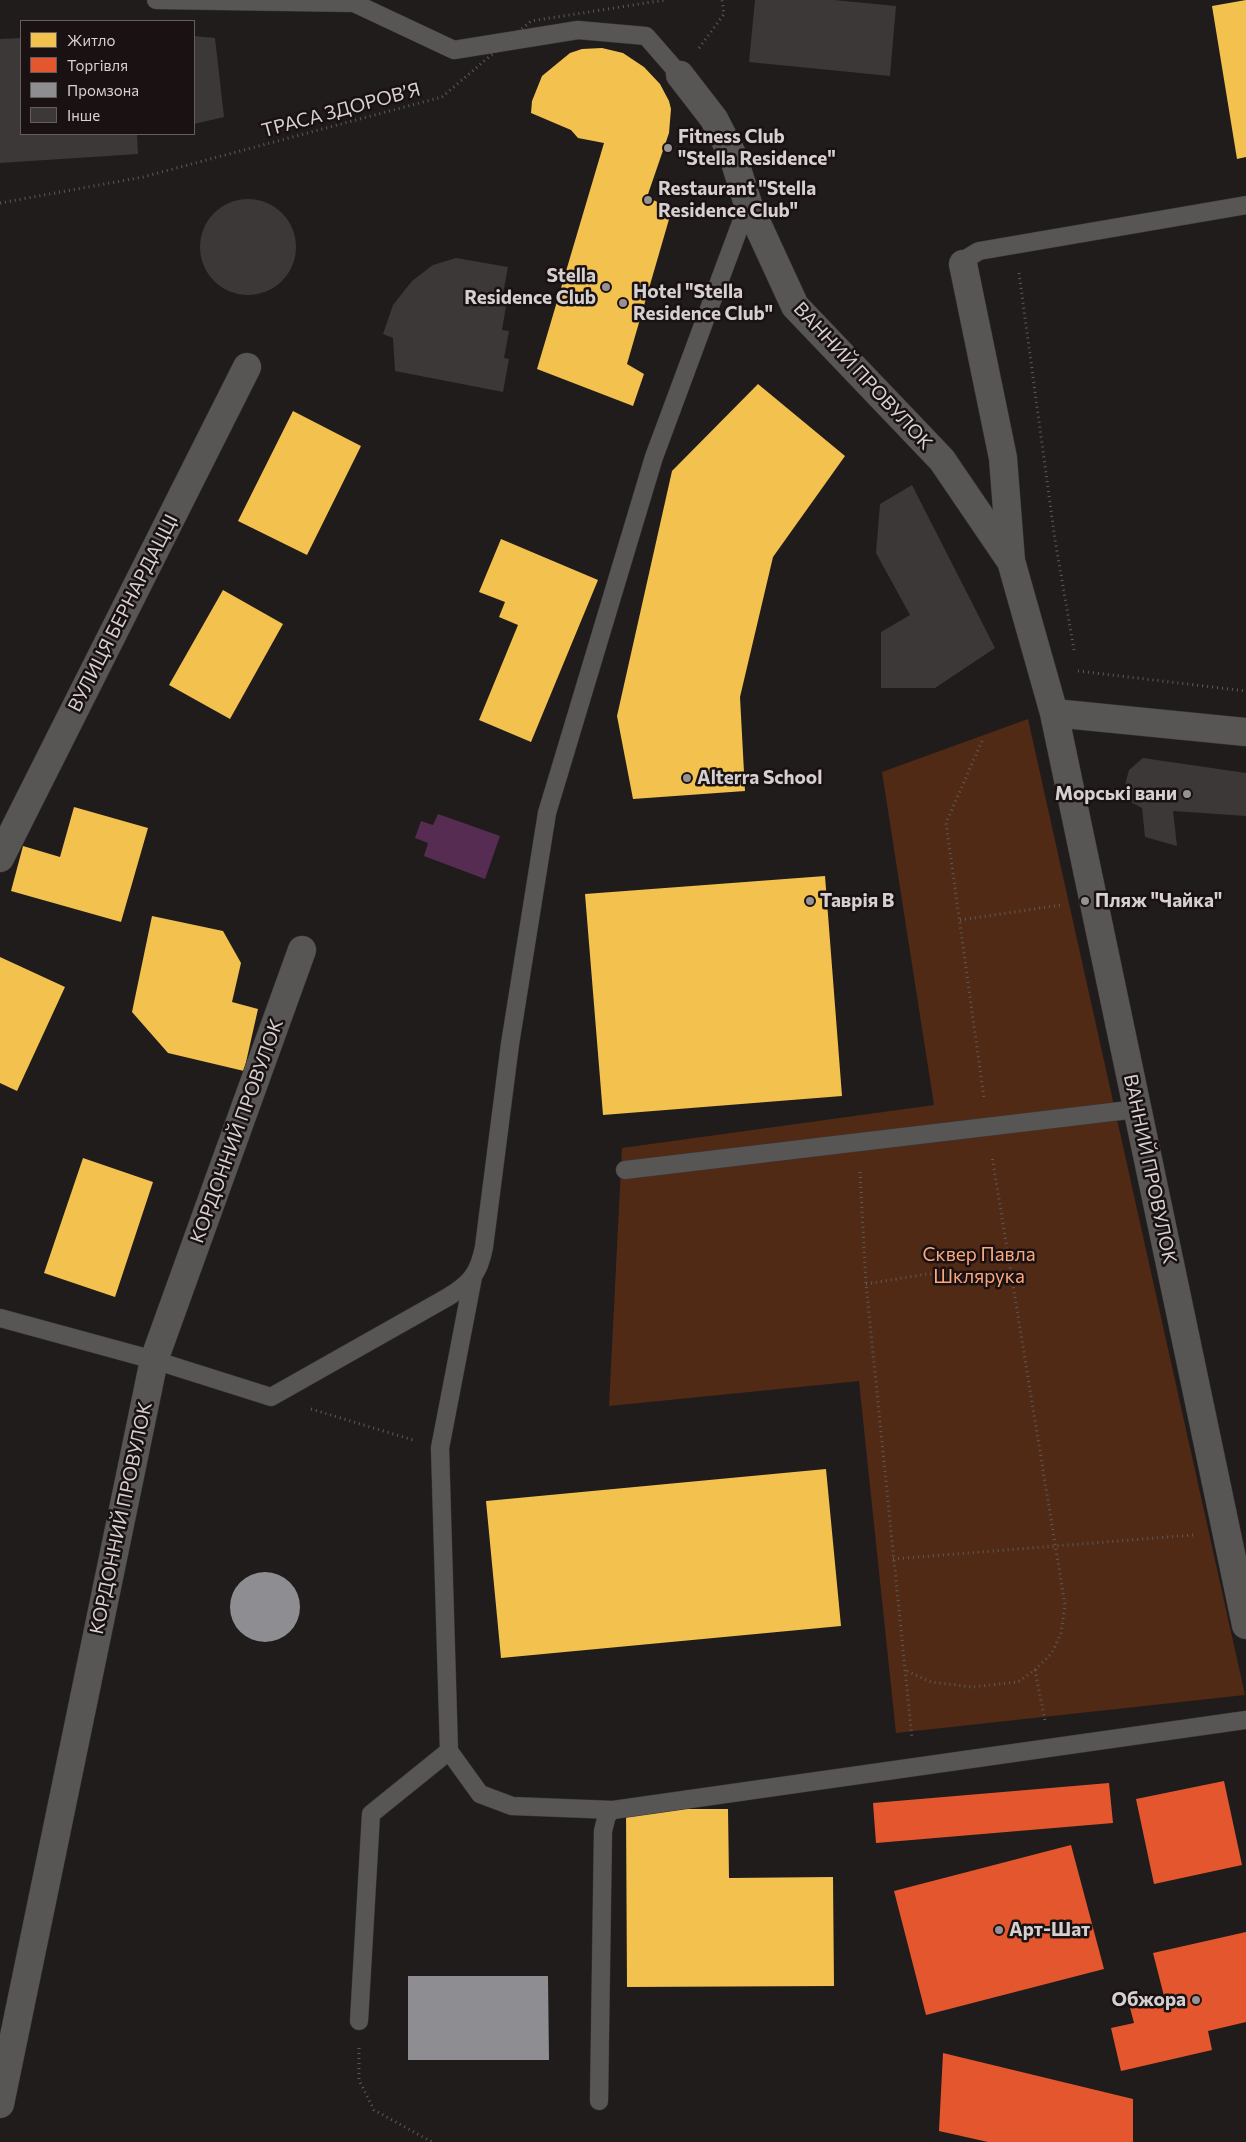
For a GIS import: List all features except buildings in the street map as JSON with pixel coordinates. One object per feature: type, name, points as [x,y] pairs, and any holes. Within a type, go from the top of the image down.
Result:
[{"type":"street","name":"ВАННИЙ ПРОВУЛОК","points":[[680,75],[714,119],[733,156],[748,204],[795,306],[942,460],[1011,561]]},
{"type":"street","name":"ВАННИЙ ПРОВУЛОК","points":[[963,264],[1003,458],[1011,561],[1054,713],[1246,1625]]},
{"type":"street","name":"ВУЛИЦЯ БЕРНАРДАЦЦІ","points":[[0,858],[247,367]]},
{"type":"street","points":[[1054,713],[1246,732]]},
{"type":"street","name":"КОРДОННИЙ ПРОВУЛОК","points":[[0,2104],[154,1360],[302,950]]},
{"type":"lane","points":[[156,0],[354,2],[454,50],[578,30],[646,36],[680,75]]},
{"type":"lane","points":[[0,1318],[154,1360],[272,1397],[448,1297],[462,1288],[473,1277],[481,1262],[484,1247],[510,1044],[547,813],[654,457],[748,204]]},
{"type":"lane","points":[[963,264],[969,257],[979,251],[1246,205]]},
{"type":"lane","points":[[625,1170],[988,1125],[1138,1109]]},
{"type":"lane","points":[[473,1277],[440,1448],[450,1751],[480,1794],[512,1806],[613,1810],[1246,1720]]},
{"type":"lane","points":[[360,2021],[371,1814],[450,1751]]},
{"type":"lane","points":[[599,2101],[603,1831],[607,1815],[613,1810]]},
{"type":"path","name":"ТРАСА ЗДОРОВ’Я","points":[[0,203],[143,177],[442,97],[531,22],[665,0]]},
{"type":"path","points":[[698,50],[724,14],[722,0]]},
{"type":"path","points":[[1015,245],[1055,540],[1075,653]]},
{"type":"path","points":[[1076,662],[1078,671],[1246,691]]},
{"type":"path","points":[[906,1670],[931,1682],[972,1687],[1018,1682],[1035,1670],[1052,1653],[1061,1633],[1065,1605],[1011,1277],[946,823],[982,741]]},
{"type":"path","points":[[960,920],[1066,904]]},
{"type":"path","points":[[859,1141],[866,1284],[906,1670],[914,1766]]},
{"type":"path","points":[[866,1284],[927,1274],[1011,1277]]},
{"type":"path","points":[[313,1409],[440,1448]]},
{"type":"path","points":[[893,1559],[1226,1532]]},
{"type":"path","points":[[1035,1670],[1049,1747]]},
{"type":"path","points":[[360,2021],[358,2080],[374,2110],[432,2142]]},
{"type":"green space","name":"Сквер Павла Шклярука","points":[[1028,719],[1245,1695],[896,1733],[859,1381],[609,1406],[622,1148],[934,1105],[882,772]]},
{"type":"shaded area","points":[[438,814],[500,836],[485,879],[424,856],[428,843],[415,838],[421,821],[433,825]]},
{"type":"place","name":"Fitness Club \"Stella Residence\"","points":[[668,148]]},
{"type":"place","name":"Restaurant \"Stella Residence Club\"","points":[[648,200]]},
{"type":"place","name":"Stella Residence Club","points":[[606,287]]},
{"type":"place","name":"Hotel \"Stella Residence Club\"","points":[[623,303]]},
{"type":"place","name":"Alterra School","points":[[687,778]]},
{"type":"place","name":"Морські вани","points":[[1187,794]]},
{"type":"place","name":"Таврія В","points":[[810,901]]},
{"type":"place","name":"Пляж \"Чайка\"","points":[[1085,901]]},
{"type":"place","name":"Арт-Шат","points":[[999,1930]]},
{"type":"place","name":"Обжора","points":[[1196,2000]]}]
